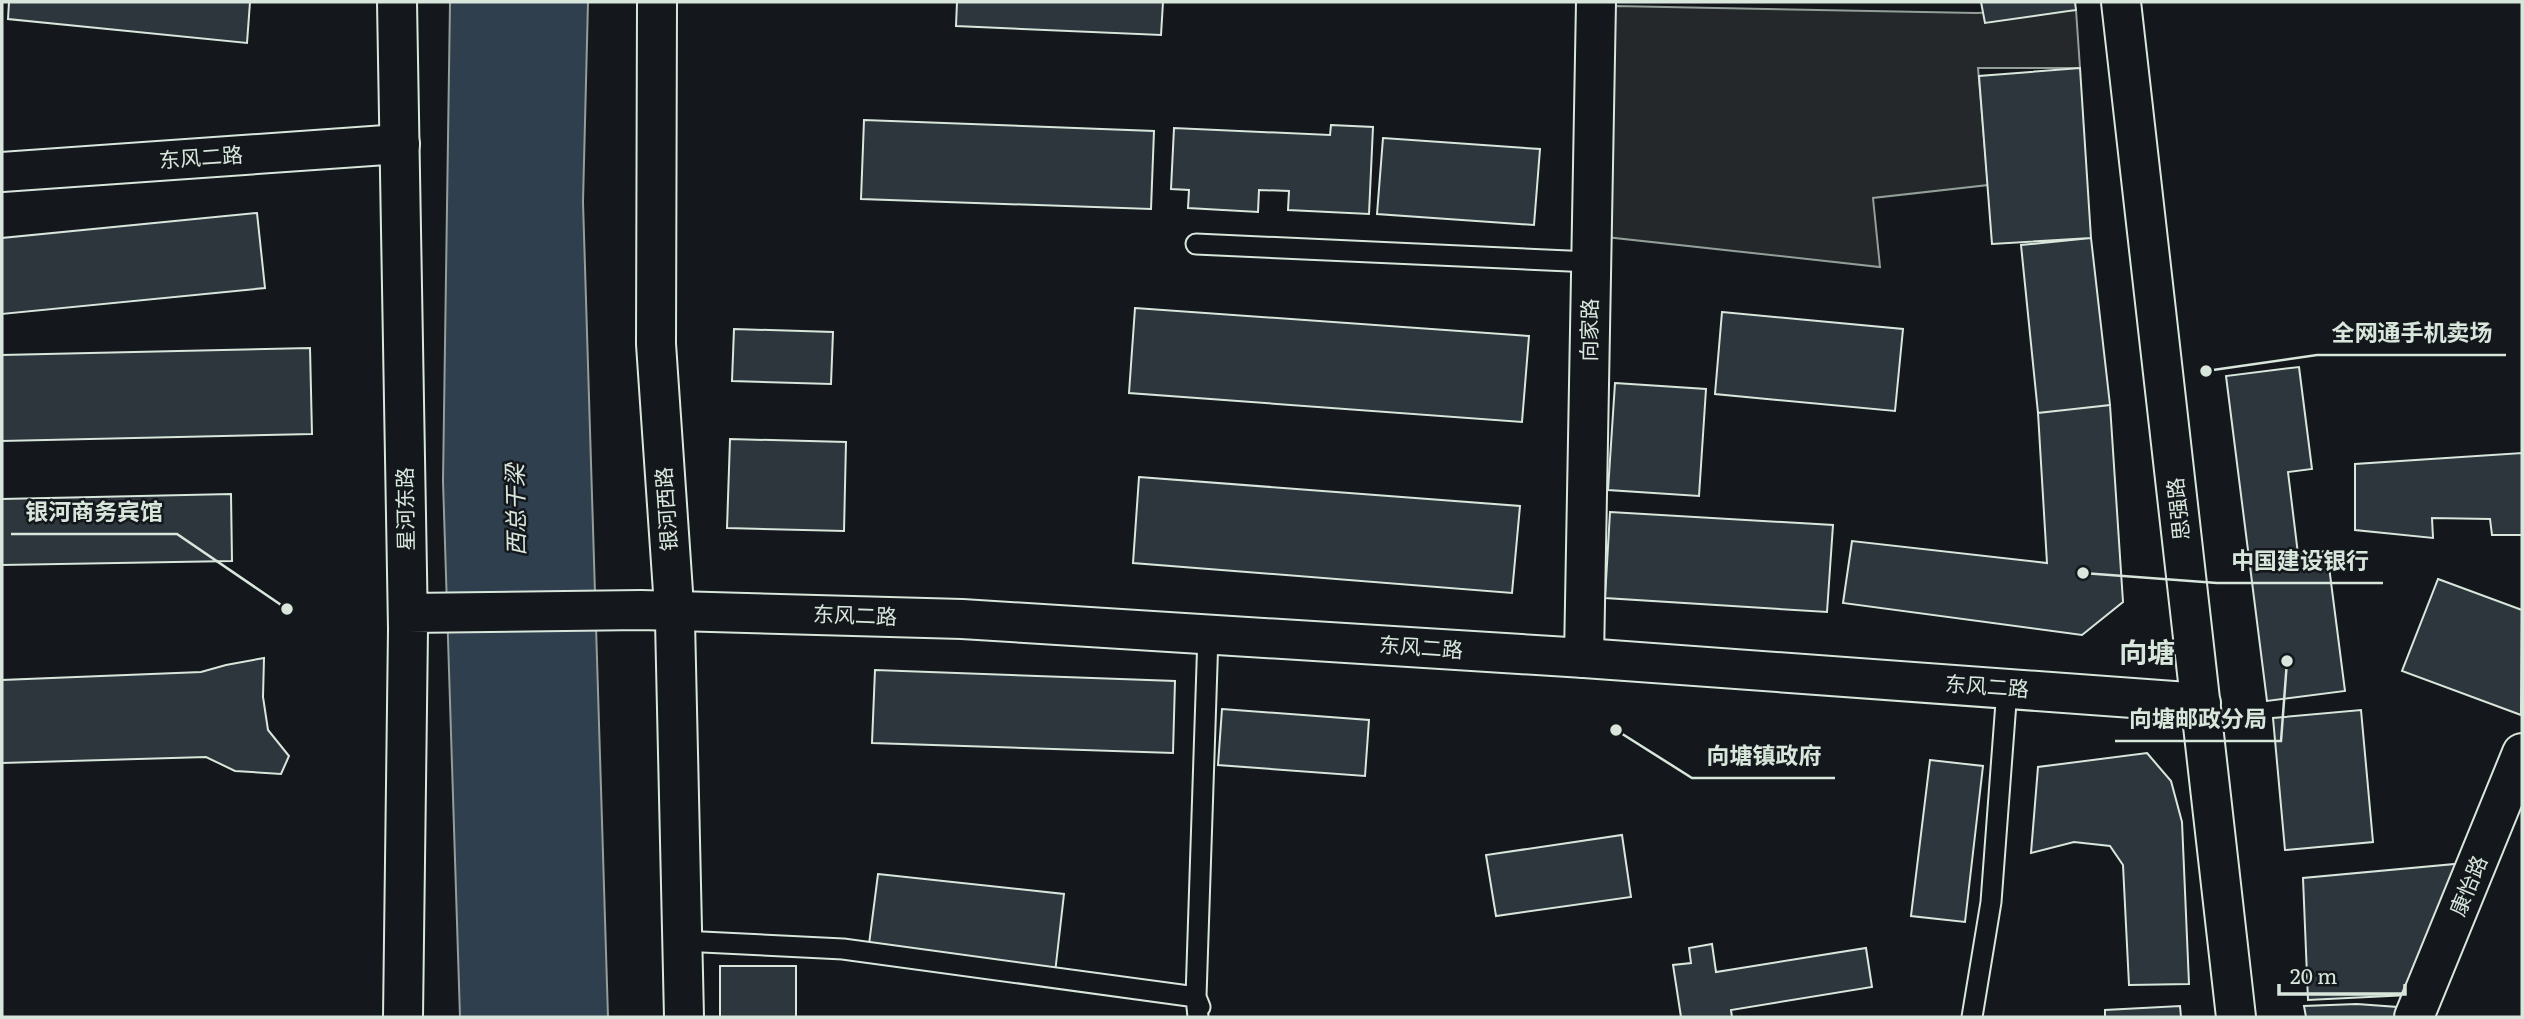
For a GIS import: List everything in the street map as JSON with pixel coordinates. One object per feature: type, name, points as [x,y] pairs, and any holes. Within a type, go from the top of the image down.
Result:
[{"type":"street","name":"星河东路","points":[[397,2],[400,144],[423,613],[403,1017]]},
{"type":"street","name":"银河西路","points":[[657,2],[657,611],[682,941],[684,1017]]},
{"type":"street","name":"向家路","points":[[1584,658],[1596,2]]},
{"type":"street","name":"思强路","points":[[2121,2],[2236,1017]]},
{"type":"street","name":"东风二路","points":[[2,172],[400,144]]},
{"type":"street","name":"东风二路","points":[[423,613],[657,611],[962,619],[1584,658],[2201,703]]},
{"type":"street","name":"康怡路","points":[[2414,1017],[2522,753]]},
{"type":"lane","points":[[1196,244],[1591,262]]},
{"type":"lane","points":[[1198,1017],[1196,997],[1208,635]]},
{"type":"lane","points":[[1972,1017],[1992,902],[2007,689]]},
{"type":"lane","points":[[682,941],[843,949],[1196,997]]},
{"type":"lane","points":[[1196,997],[1206,1017]]},
{"type":"shaded area","points":[[1615,6],[1976,13],[2076,10],[2080,68],[1978,68],[1988,185],[1873,198],[1880,267],[1606,237]]},
{"type":"water","name":"西总干梁","points":[[450,2],[588,2],[583,202],[608,1017],[460,1017],[443,481]]},
{"type":"building","points":[[9,2],[250,2],[247,43],[8,19]]},
{"type":"building","points":[[957,2],[1163,2],[1161,35],[956,26]]},
{"type":"building","points":[[1981,2],[2075,2],[2076,10],[1985,23]]},
{"type":"building","points":[[2080,68],[2091,238],[1992,244],[1979,76]]},
{"type":"building","points":[[864,120],[1154,131],[1151,209],[861,199]]},
{"type":"building","points":[[1331,125],[1373,127],[1369,214],[1288,210],[1289,191],[1259,190],[1258,212],[1188,208],[1189,190],[1171,189],[1174,128],[1330,135]]},
{"type":"building","points":[[1383,138],[1540,149],[1534,225],[1377,214]]},
{"type":"building","points":[[257,213],[265,288],[2,314],[2,238]]},
{"type":"building","points":[[2091,238],[2110,405],[2038,413],[2021,245]]},
{"type":"building","points":[[1135,308],[1529,336],[1522,422],[1129,393]]},
{"type":"building","points":[[1722,312],[1903,329],[1895,411],[1715,394]]},
{"type":"building","points":[[734,329],[833,332],[831,384],[732,381]]},
{"type":"building","points":[[310,348],[312,434],[2,441],[2,355]]},
{"type":"building","points":[[2299,367],[2312,469],[2288,472],[2298,554],[2327,551],[2345,691],[2267,701],[2226,376]]},
{"type":"building","points":[[1615,383],[1706,389],[1699,496],[1608,490]]},
{"type":"building","points":[[2110,405],[2123,602],[2082,635],[1843,603],[1852,541],[2047,563],[2038,413]]},
{"type":"building","points":[[730,439],[846,442],[844,531],[727,528]]},
{"type":"building","points":[[2522,453],[2522,535],[2492,535],[2490,519],[2432,518],[2433,538],[2355,530],[2355,464]]},
{"type":"building","points":[[1139,477],[1520,506],[1512,593],[1133,563]]},
{"type":"building","points":[[231,494],[232,561],[2,565],[2,499]]},
{"type":"building","points":[[1610,512],[1833,525],[1827,612],[1605,598]]},
{"type":"building","points":[[2438,579],[2522,610],[2521,715],[2402,671]]},
{"type":"building","points":[[264,658],[263,697],[268,730],[289,756],[281,774],[235,771],[206,757],[2,763],[2,680],[201,672]]},
{"type":"building","points":[[875,670],[1175,681],[1173,753],[872,743]]},
{"type":"building","points":[[1222,709],[1369,720],[1365,776],[1218,765]]},
{"type":"building","points":[[2361,710],[2373,842],[2285,850],[2273,718]]},
{"type":"building","points":[[2147,753],[2171,781],[2182,822],[2189,984],[2129,985],[2123,865],[2110,846],[2074,842],[2031,853],[2038,767]]},
{"type":"building","points":[[1930,760],[1983,766],[1965,922],[1911,916]]},
{"type":"building","points":[[1622,835],[1631,897],[1496,916],[1486,855]]},
{"type":"building","points":[[2466,863],[2409,995],[2308,1000],[2303,878]]},
{"type":"building","points":[[878,874],[1064,894],[1055,973],[868,952]]},
{"type":"building","points":[[1712,944],[1716,972],[1866,948],[1872,987],[1731,1010],[1732,1017],[1681,1017],[1673,965],[1691,963],[1689,948]]},
{"type":"building","points":[[720,966],[796,966],[796,1017],[720,1017]]},
{"type":"building","points":[[2357,1004],[2411,1008],[2407,1017],[2306,1017],[2304,1006]]},
{"type":"building","points":[[2180,1006],[2181,1017],[2105,1017],[2105,1010]]},
{"type":"place","name":"全网通手机卖场","points":[[2206,371]]},
{"type":"place","name":"中国建设银行","points":[[2083,573]]},
{"type":"place","name":"银河商务宾馆","points":[[287,609]]},
{"type":"place","name":"向塘邮政分局","points":[[2287,661]]},
{"type":"place","name":"向塘镇政府","points":[[1616,730]]},
{"type":"district","name":"向塘","points":[[2147,653]]}]
